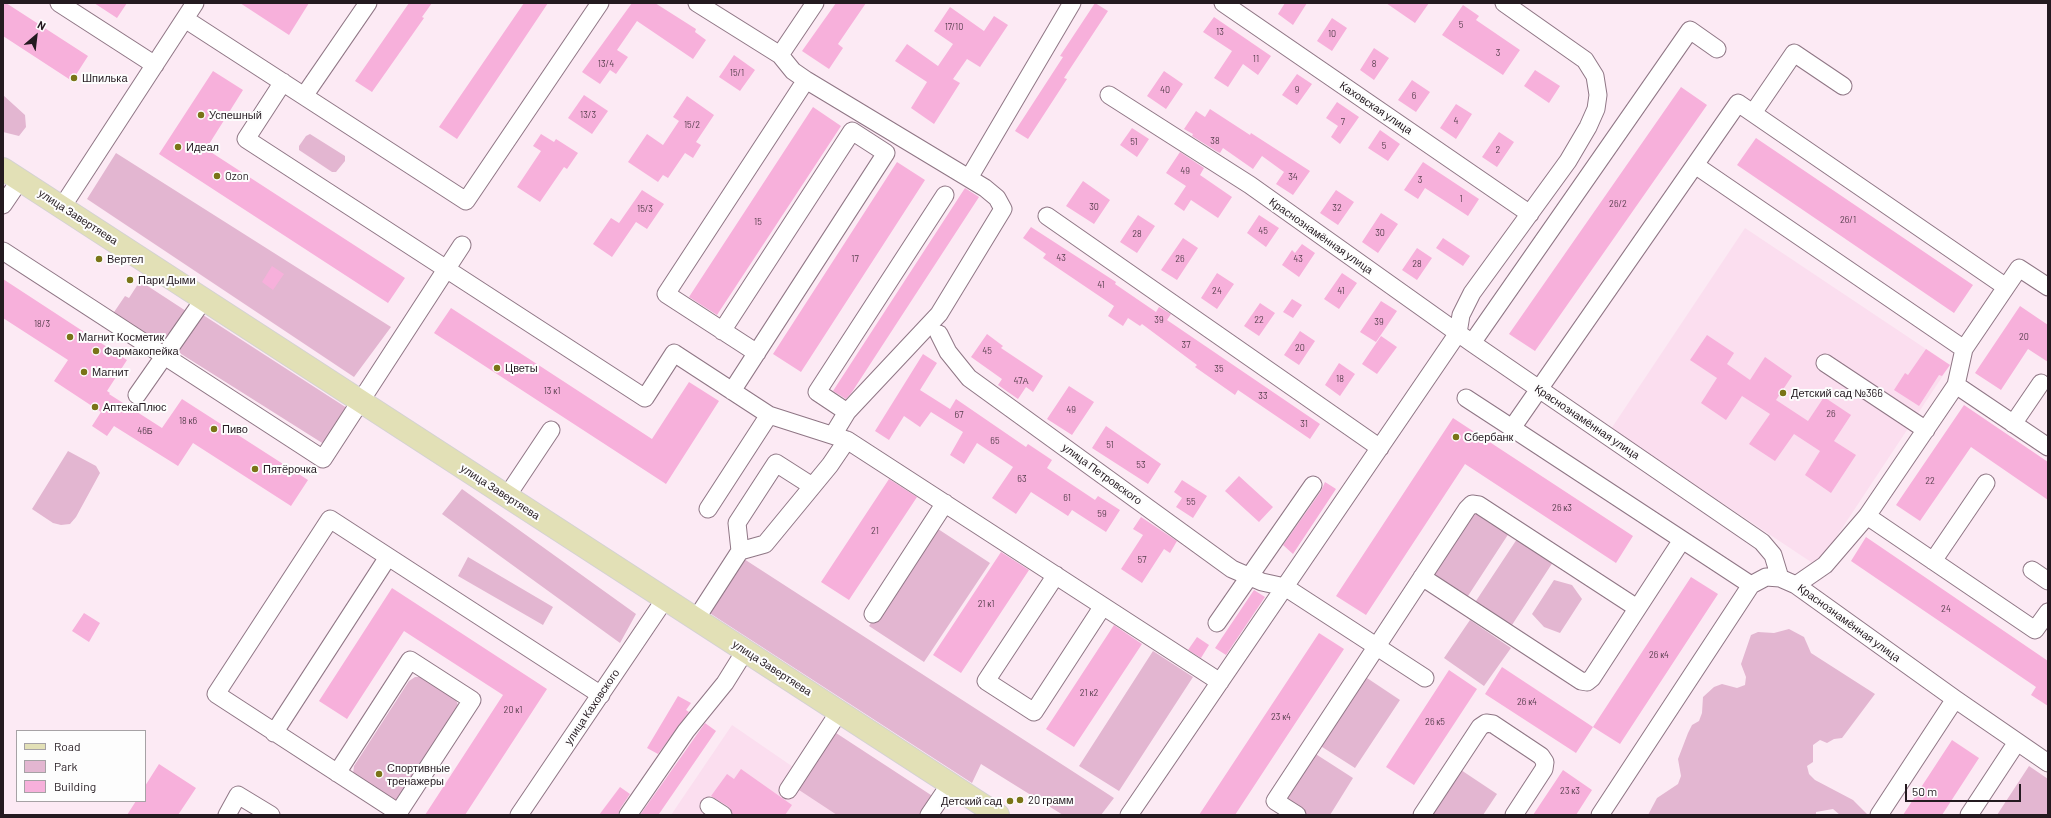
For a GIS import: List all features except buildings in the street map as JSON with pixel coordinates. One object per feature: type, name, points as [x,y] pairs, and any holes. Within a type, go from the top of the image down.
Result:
[{"type":"main road","name":"улица Завертяева","points":[[11,174],[998,815]]},
{"type":"street","points":[[59,3],[155,65]]},
{"type":"street","points":[[62,207],[195,3]]},
{"type":"street","points":[[304,96],[368,3]]},
{"type":"street","points":[[185,19],[466,201],[600,3]]},
{"type":"street","points":[[697,3],[780,55],[793,71],[806,80],[969,178],[997,198],[1003,208],[939,314],[848,412],[840,437],[812,486],[765,544],[740,551]]},
{"type":"street","points":[[780,55],[816,3]]},
{"type":"street","points":[[969,178],[1072,3]]},
{"type":"street","name":"Каховская улица","points":[[1223,3],[1530,214]]},
{"type":"street","points":[[1129,815],[1458,333],[1461,315],[1472,294],[1568,161],[1588,127],[1596,109],[1598,95],[1595,76],[1585,60],[1504,3]]},
{"type":"street","points":[[1472,343],[1690,30],[1716,49]]},
{"type":"street","points":[[1753,113],[1794,53],[1843,86]]},
{"type":"street","points":[[756,353],[666,294],[806,80]]},
{"type":"street","points":[[283,82],[246,139],[645,398],[674,353],[770,415],[840,437],[945,503],[1220,682]]},
{"type":"street","name":"Краснознамённая улица","points":[[1109,95],[1250,186],[1472,343],[1762,542],[1773,555],[1780,578],[1796,585],[1955,699],[2048,763]]},
{"type":"street","points":[[1512,428],[1538,388],[1738,103],[2006,286]]},
{"type":"street","points":[[722,331],[852,131],[886,153],[732,391]]},
{"type":"street","points":[[1695,165],[1964,349]]},
{"type":"street","points":[[3,205],[11,174]]},
{"type":"street","points":[[848,412],[817,392],[945,195]]},
{"type":"street","points":[[1047,216],[1380,448]]},
{"type":"street","points":[[3,251],[323,459],[462,245]]},
{"type":"street","points":[[1796,585],[1825,565],[1867,516],[1956,385],[1964,349],[2019,268],[2046,282]]},
{"type":"street","points":[[137,395],[163,355],[204,299]]},
{"type":"street","name":"улица Петровского","points":[[939,334],[948,352],[969,378],[1232,569],[1262,582],[1285,587]]},
{"type":"street","points":[[1825,363],[1926,430]]},
{"type":"street","points":[[2013,424],[2041,383]]},
{"type":"street","points":[[1956,385],[2048,447]]},
{"type":"street","points":[[1466,398],[1751,585]]},
{"type":"street","points":[[708,509],[770,415]]},
{"type":"street","points":[[507,496],[551,430]]},
{"type":"street","points":[[696,619],[740,551],[737,523],[776,463],[812,486]]},
{"type":"street","points":[[1933,561],[1986,483]]},
{"type":"street","points":[[1217,623],[1313,485]]},
{"type":"street","points":[[873,614],[945,503]]},
{"type":"street","points":[[1297,815],[1275,801],[1466,509],[1472,504],[1479,505],[1637,608]]},
{"type":"street","points":[[1867,516],[2035,630],[2048,612]]},
{"type":"street","points":[[337,773],[410,660],[472,700],[398,814],[216,694],[330,519],[601,695]]},
{"type":"street","points":[[1422,577],[1581,681],[1587,682],[1592,678],[1682,540]]},
{"type":"street","points":[[274,733],[388,557]]},
{"type":"street","points":[[2032,570],[2048,581]]},
{"type":"street","points":[[1056,575],[986,681],[1034,712],[1103,606]]},
{"type":"street","points":[[1600,815],[1751,585],[1766,577],[1780,578]]},
{"type":"street","points":[[1285,587],[1425,678]]},
{"type":"street","name":"улица Каховского","points":[[519,815],[665,599]]},
{"type":"street","points":[[628,815],[686,731],[725,682],[745,651]]},
{"type":"street","points":[[1879,815],[1955,699]]},
{"type":"street","points":[[788,790],[839,712]]},
{"type":"street","points":[[1422,815],[1480,727],[1486,723],[1492,724],[1535,752],[1545,762],[1544,769],[1514,815]]},
{"type":"street","points":[[1969,815],[2017,742]]},
{"type":"street","points":[[929,815],[950,784]]},
{"type":"street","points":[[227,815],[238,795],[271,815]]},
{"type":"shaded area","name":"Детский сад №366","points":[[1745,228],[1950,365],[1817,566],[1611,429]]},
{"type":"shaded area","points":[[732,725],[863,815],[671,815]]},
{"type":"green space","points":[[3,95],[25,115],[26,127],[19,136],[3,132]]},
{"type":"green space","points":[[310,134],[345,156],[345,161],[336,172],[332,172],[299,150],[299,146],[306,136]]},
{"type":"green space","points":[[116,153],[391,327],[354,377],[87,199]]},
{"type":"green space","points":[[140,281],[186,311],[159,350],[110,318],[125,296],[129,298]]},
{"type":"green space","points":[[200,313],[350,410],[327,446],[178,352]]},
{"type":"green space","points":[[68,451],[96,466],[100,473],[76,517],[70,524],[61,525],[53,523],[32,509]]},
{"type":"green space","points":[[462,489],[636,614],[620,643],[442,514]]},
{"type":"green space","points":[[1475,507],[1511,530],[1466,599],[1430,575]]},
{"type":"green space","points":[[935,527],[990,563],[924,662],[869,626]]},
{"type":"green space","points":[[1519,536],[1555,559],[1510,628],[1474,604]]},
{"type":"green space","points":[[468,557],[553,607],[543,625],[458,576]]},
{"type":"green space","points":[[744,559],[1114,798],[1101,815],[1063,815],[981,764],[972,783],[708,612]]},
{"type":"green space","points":[[1554,580],[1572,585],[1582,599],[1560,633],[1544,627],[1532,614]]},
{"type":"green space","points":[[1470,620],[1511,648],[1484,686],[1444,658]]},
{"type":"green space","points":[[1789,629],[1804,637],[1811,653],[1875,694],[1842,738],[1834,739],[1827,743],[1820,740],[1813,745],[1813,762],[1807,766],[1809,774],[1815,780],[1853,800],[1868,815],[1840,815],[1833,809],[1816,812],[1816,815],[1648,815],[1657,798],[1678,784],[1681,776],[1678,759],[1692,725],[1699,721],[1702,713],[1703,697],[1714,687],[1722,684],[1737,688],[1745,685],[1746,677],[1741,664],[1751,635],[1758,632],[1774,633]]},
{"type":"green space","points":[[1153,651],[1193,677],[1119,791],[1079,766]]},
{"type":"green space","points":[[1364,676],[1400,700],[1355,768],[1319,745]]},
{"type":"green space","points":[[415,677],[422,677],[456,700],[458,705],[457,712],[402,797],[395,800],[353,774],[354,766],[409,681]]},
{"type":"green space","points":[[833,731],[934,797],[922,815],[837,815],[796,788]]},
{"type":"green space","points":[[1311,751],[1353,778],[1330,815],[1303,815],[1279,800]]},
{"type":"green space","points":[[2029,766],[2048,779],[2048,815],[1997,815]]},
{"type":"green space","points":[[1461,770],[1497,794],[1483,815],[1431,815]]},
{"type":"place","name":"Шпилька","points":[[74,78]]},
{"type":"place","name":"Успешный","points":[[201,115]]},
{"type":"place","name":"Идеал","points":[[178,147]]},
{"type":"place","name":"Ozon","points":[[217,176]]},
{"type":"place","name":"Вертел","points":[[99,259]]},
{"type":"place","name":"Пари Дыми","points":[[130,280]]},
{"type":"place","name":"Магнит Косметик","points":[[70,337]]},
{"type":"place","name":"Фармакопейка","points":[[96,351]]},
{"type":"place","name":"Цветы","points":[[497,368]]},
{"type":"place","name":"Магнит","points":[[84,372]]},
{"type":"place","name":"Детский сад №366","points":[[1783,393]]},
{"type":"place","name":"АптекаПлюс","points":[[95,407]]},
{"type":"place","name":"Пиво","points":[[214,429]]},
{"type":"place","name":"Сбербанк","points":[[1456,437]]},
{"type":"place","name":"Пятёрочка","points":[[255,469]]},
{"type":"place","name":"Спортивные тренажеры","points":[[379,774]]},
{"type":"place","name":"20 грамм","points":[[1020,800]]},
{"type":"place","name":"Детский сад","points":[[1010,801]]}]
